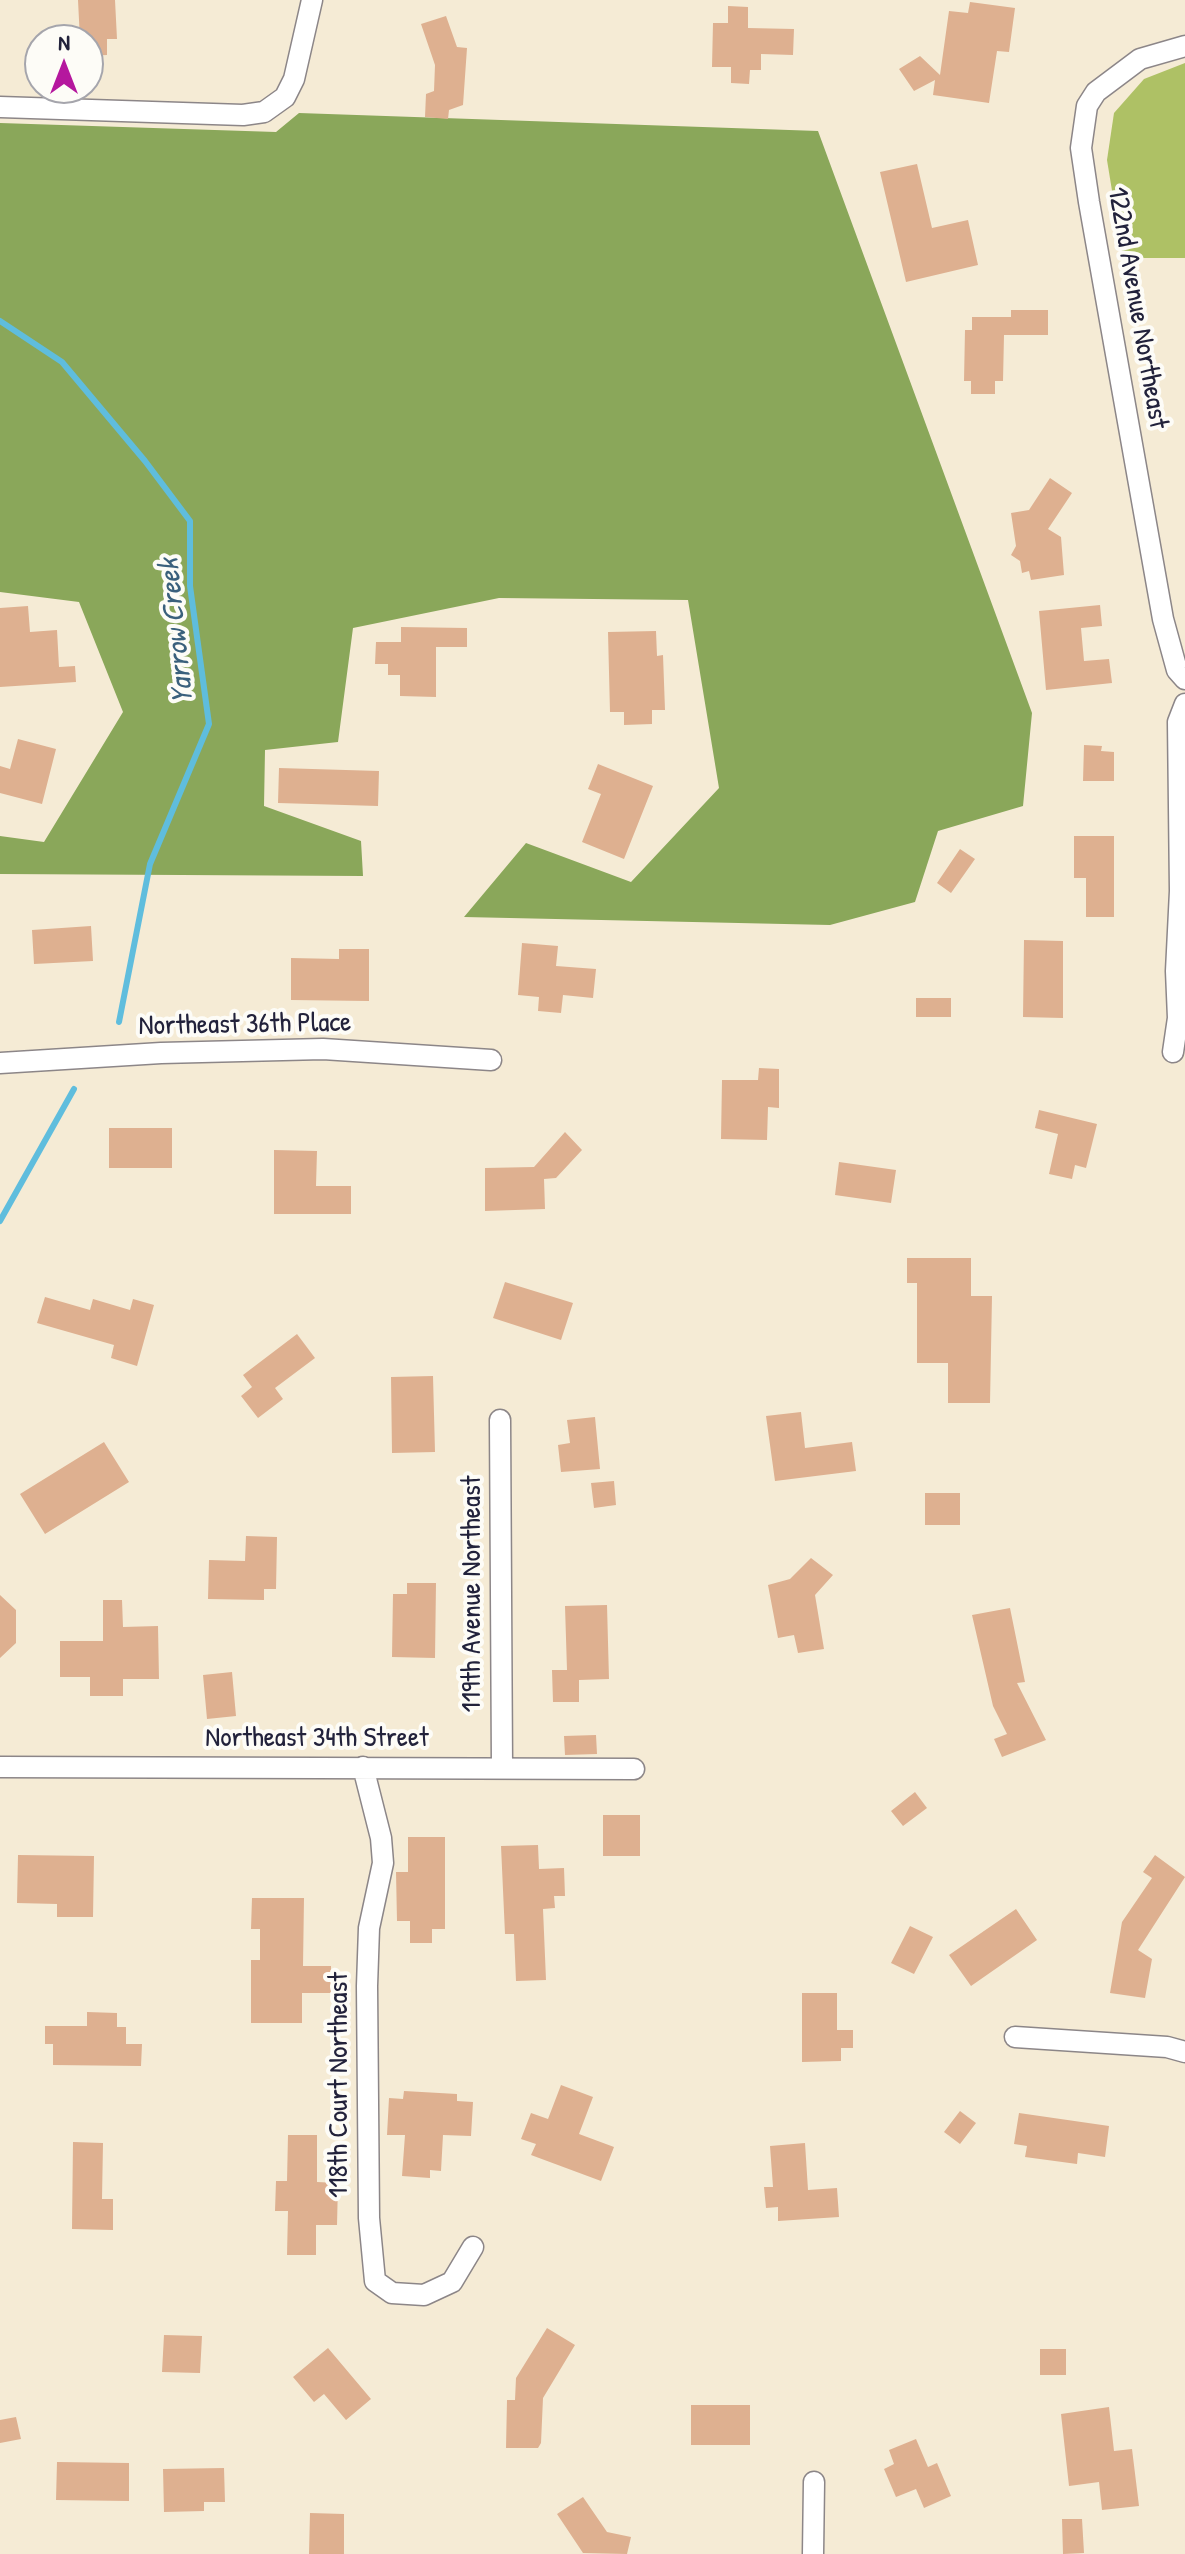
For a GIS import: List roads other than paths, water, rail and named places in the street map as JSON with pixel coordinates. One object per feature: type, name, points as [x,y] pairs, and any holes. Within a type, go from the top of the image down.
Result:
[{"type":"street","points":[[0,107],[243,115],[264,112],[285,97],[294,79],[312,0]]},
{"type":"street","name":"122nd Avenue Northeast","points":[[1185,46],[1140,59],[1096,92],[1087,106],[1081,148],[1163,619],[1177,670],[1185,679]]},
{"type":"street","points":[[1173,1052],[1178,1018],[1176,971],[1180,891],[1178,722],[1185,704]]},
{"type":"street","name":"Northeast 36th Place","points":[[0,1063],[161,1053],[323,1049],[491,1060]]},
{"type":"street","name":"119th Avenue Northeast","points":[[500,1420],[502,1767]]},
{"type":"street","name":"Northeast 34th Street","points":[[0,1767],[634,1769]]},
{"type":"street","name":"118th Court Northeast","points":[[363,1767],[381,1838],[383,1863],[369,1928],[367,1986],[369,2218],[375,2281],[392,2293],[424,2295],[452,2282],[473,2247]]},
{"type":"street","points":[[1015,2037],[1167,2047],[1185,2052]]},
{"type":"street","points":[[813,2554],[814,2482]]},
{"type":"waterway","name":"Yarrow Creek","points":[[0,321],[62,362],[145,461],[190,521],[190,586],[209,724],[150,864],[119,1022]]},
{"type":"waterway","name":"Yarrow Creek","points":[[0,1221],[74,1089]]}]
